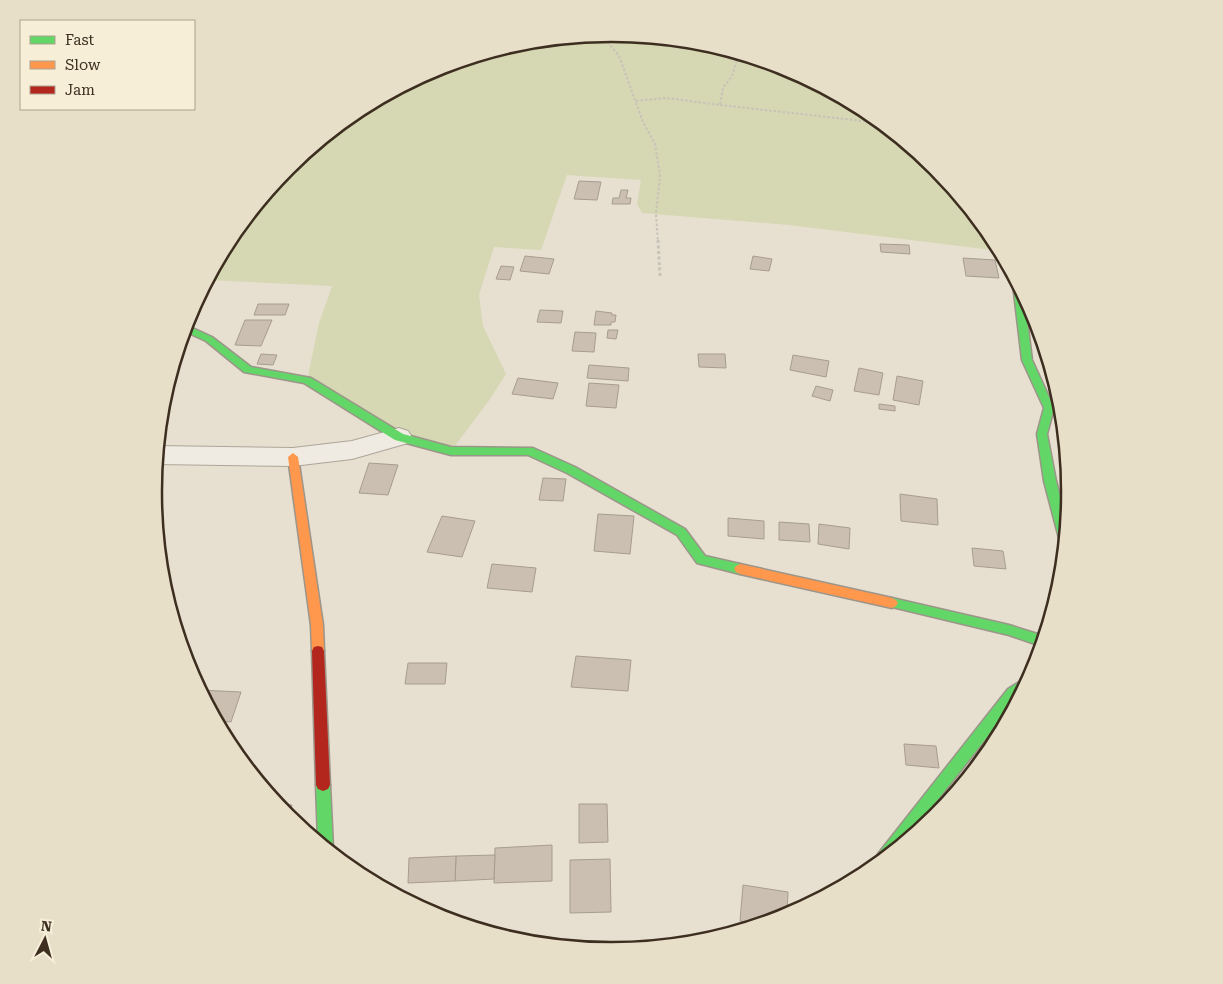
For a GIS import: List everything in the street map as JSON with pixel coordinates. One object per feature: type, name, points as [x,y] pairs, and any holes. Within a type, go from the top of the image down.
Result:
[{"type":"street","points":[[1021,305],[1027,360],[1049,408],[1042,434],[1050,481],[1060,519]]},
{"type":"street","points":[[192,331],[209,339],[248,370],[307,380],[399,437],[451,451],[529,451],[571,470],[681,532],[701,560],[1009,630],[1036,639]]},
{"type":"street","points":[[164,454],[293,457],[352,450],[399,437]]},
{"type":"street","points":[[293,457],[317,625],[326,839]]},
{"type":"street","points":[[901,836],[1015,690]]},
{"type":"path","points":[[608,42],[620,56],[644,122],[655,144],[660,175],[656,214],[660,276]]},
{"type":"path","points":[[720,105],[723,88],[732,76],[737,61]]},
{"type":"path","points":[[636,101],[666,98],[864,120]]},
{"type":"green space","points":[[582,43],[641,43],[699,51],[756,66],[810,89],[861,118],[908,154],[929,174],[968,218],[990,250],[789,225],[642,213],[637,204],[641,180],[567,175],[541,250],[494,247],[479,295],[483,326],[506,374],[488,402],[451,451],[399,437],[307,380],[319,323],[332,286],[215,280],[238,242],[274,196],[315,154],[362,118],[413,89],[467,66],[524,51]]},
{"type":"building","points":[[579,181],[601,182],[597,200],[574,199]]},
{"type":"building","points":[[621,190],[628,190],[626,198],[631,198],[630,204],[612,204],[613,198],[619,198]]},
{"type":"building","points":[[880,244],[909,245],[910,254],[881,252]]},
{"type":"building","points":[[525,256],[554,259],[549,274],[520,271]]},
{"type":"building","points":[[753,256],[772,259],[769,271],[750,269]]},
{"type":"building","points":[[963,258],[995,260],[999,278],[966,276]]},
{"type":"building","points":[[501,266],[514,267],[510,280],[496,279]]},
{"type":"building","points":[[258,304],[289,304],[285,315],[254,315]]},
{"type":"building","points":[[540,310],[563,311],[561,323],[537,322]]},
{"type":"building","points":[[596,311],[616,315],[615,322],[611,322],[611,325],[594,325]]},
{"type":"building","points":[[245,320],[272,320],[261,346],[235,345]]},
{"type":"building","points":[[608,330],[618,330],[616,339],[607,338]]},
{"type":"building","points":[[575,332],[596,333],[594,352],[572,351]]},
{"type":"building","points":[[261,354],[277,355],[273,365],[257,364]]},
{"type":"building","points":[[698,354],[725,354],[726,368],[699,367]]},
{"type":"building","points":[[793,355],[829,361],[826,377],[790,370]]},
{"type":"building","points":[[589,365],[629,368],[628,381],[587,378]]},
{"type":"building","points":[[859,368],[883,373],[879,395],[854,391]]},
{"type":"building","points":[[897,376],[923,381],[919,405],[893,400]]},
{"type":"building","points":[[518,378],[558,383],[553,399],[512,394]]},
{"type":"building","points":[[589,383],[619,385],[616,408],[586,406]]},
{"type":"building","points":[[816,386],[833,390],[830,401],[812,396]]},
{"type":"building","points":[[879,404],[895,406],[895,411],[879,409]]},
{"type":"building","points":[[369,463],[398,465],[388,495],[359,493]]},
{"type":"building","points":[[543,478],[566,479],[563,501],[539,500]]},
{"type":"building","points":[[900,494],[937,499],[938,525],[901,521]]},
{"type":"building","points":[[598,514],[634,516],[630,554],[594,551]]},
{"type":"building","points":[[442,516],[475,521],[462,557],[427,552]]},
{"type":"building","points":[[728,518],[764,521],[764,539],[728,536]]},
{"type":"building","points":[[779,522],[809,524],[810,542],[779,540]]},
{"type":"building","points":[[819,524],[850,528],[849,549],[818,544]]},
{"type":"building","points":[[972,548],[1003,551],[1006,569],[974,566]]},
{"type":"building","points":[[492,564],[536,568],[532,592],[487,588]]},
{"type":"building","points":[[576,656],[631,660],[628,691],[571,687]]},
{"type":"building","points":[[408,663],[447,663],[445,684],[405,684]]},
{"type":"building","points":[[208,690],[241,692],[231,722],[225,722]]},
{"type":"building","points":[[904,744],[936,746],[939,768],[906,765]]},
{"type":"building","points":[[579,804],[607,804],[608,842],[579,843]]},
{"type":"building","points":[[552,845],[552,881],[494,883],[495,848]]},
{"type":"building","points":[[495,855],[494,879],[455,881],[456,856]]},
{"type":"building","points":[[456,856],[455,881],[408,883],[409,858]]},
{"type":"building","points":[[610,859],[611,912],[570,913],[570,860]]},
{"type":"building","points":[[743,885],[788,892],[787,905],[756,918],[740,921]]},
{"type":"traffic: fast","points":[[1021,305],[1027,360],[1049,408],[1042,434],[1050,481],[1060,519]]},
{"type":"traffic: fast","points":[[192,331],[209,339],[248,370],[307,380],[399,437],[451,451],[529,451],[571,470],[681,532],[701,560],[740,569]]},
{"type":"traffic: fast","points":[[892,603],[1009,630],[1036,639]]},
{"type":"traffic: fast","points":[[902,835],[1015,692]]},
{"type":"traffic: fast","points":[[323,785],[326,839]]},
{"type":"traffic: slow","points":[[293,457],[317,625],[318,651]]},
{"type":"traffic: slow","points":[[740,569],[892,603]]},
{"type":"traffic: jam","points":[[318,651],[323,785]]}]
